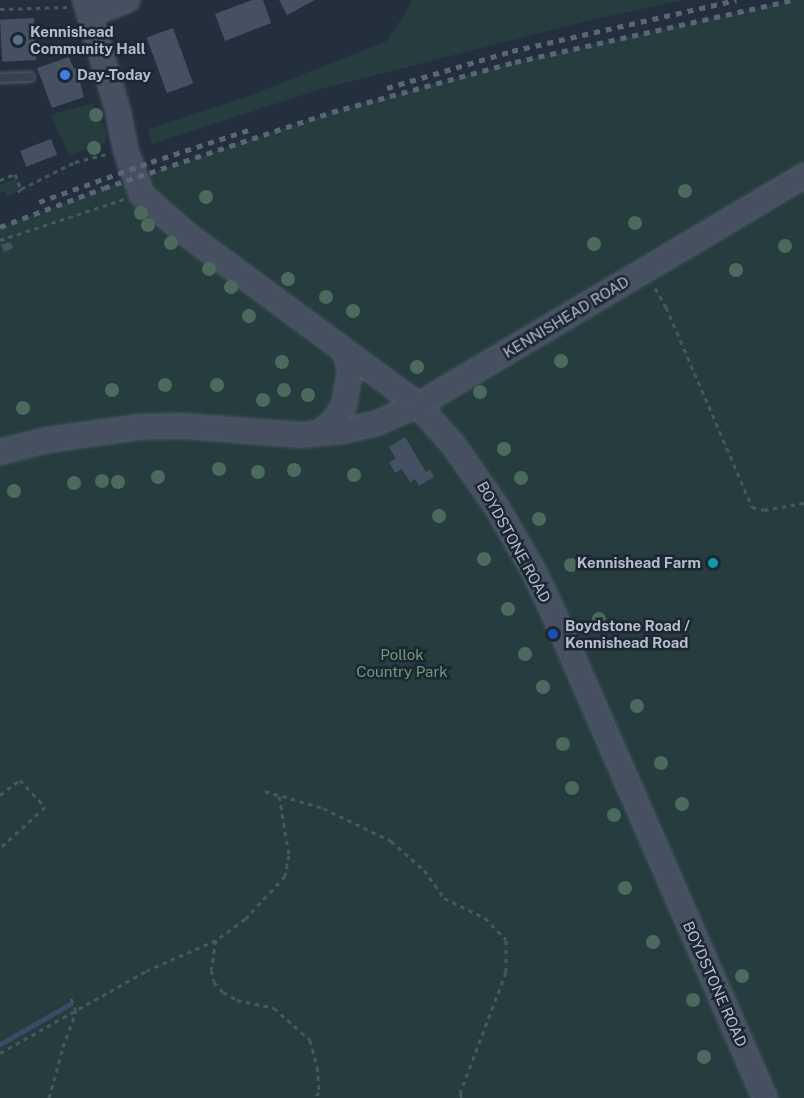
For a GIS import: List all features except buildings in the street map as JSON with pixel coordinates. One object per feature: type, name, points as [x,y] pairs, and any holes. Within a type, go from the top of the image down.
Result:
[{"type":"street","points":[[88,6],[128,0]]},
{"type":"street","name":"BOYDSTONE ROAD","points":[[88,6],[126,151],[142,195],[185,233],[418,405],[480,480],[533,570],[596,707],[765,1098]]},
{"type":"street","name":"KENNISHEAD ROAD","points":[[0,452],[46,440],[138,427],[183,426],[275,434],[318,433],[360,428],[418,405],[804,176]]},
{"type":"street","points":[[318,433],[333,422],[344,405],[350,371],[345,352]]},
{"type":"lane","points":[[0,78],[30,77]]},
{"type":"path","points":[[0,9],[88,6]]},
{"type":"path","points":[[17,193],[75,162],[126,151]]},
{"type":"path","points":[[0,180],[15,174],[21,189]]},
{"type":"path","points":[[0,240],[73,214],[142,195]]},
{"type":"path","points":[[645,271],[666,307],[752,507],[764,510],[804,504]]},
{"type":"path","points":[[0,795],[20,780],[45,807],[0,848]]},
{"type":"path","points":[[265,791],[342,815],[391,841],[424,870],[444,898],[485,918],[506,940],[506,972],[460,1093],[462,1098]]},
{"type":"path","points":[[0,1053],[146,971],[216,940],[245,919],[285,876],[289,855],[278,795]]},
{"type":"path","points":[[216,940],[211,970],[214,982],[223,992],[237,1000],[274,1008],[310,1040],[317,1067],[319,1092],[315,1098]]},
{"type":"path","points":[[49,1098],[77,1008],[69,994]]},
{"type":"green space","points":[[413,0],[684,0],[595,19],[324,88],[152,144],[148,129],[243,98],[387,41]]},
{"type":"green space","name":"Pollok Country Park","points":[[793,0],[804,0],[804,1098],[0,1098],[0,227],[104,188],[332,112],[515,62]]},
{"type":"green space","points":[[93,103],[107,133],[105,143],[70,155],[50,115]]},
{"type":"green space","points":[[17,178],[21,189],[7,197],[5,192],[0,193],[0,185]]},
{"type":"waterway","points":[[0,1044],[70,1004]]},
{"type":"railway","points":[[387,88],[512,51],[736,0]]},
{"type":"railway","points":[[0,227],[104,188],[332,112],[515,62],[793,0]]},
{"type":"railway","points":[[39,202],[249,130]]},
{"type":"place","name":"Kennishead Community Hall","points":[[18,40]]},
{"type":"place","name":"Day-Today","points":[[65,75]]},
{"type":"place","name":"Kennishead Farm","points":[[713,563]]},
{"type":"place","name":"Boydstone Road / Kennishead Road","points":[[553,634]]}]
